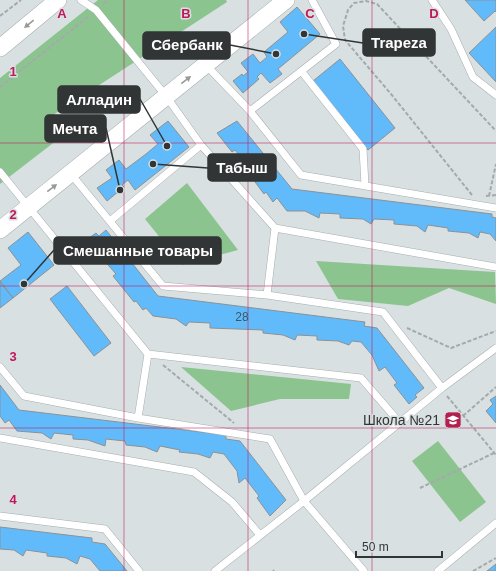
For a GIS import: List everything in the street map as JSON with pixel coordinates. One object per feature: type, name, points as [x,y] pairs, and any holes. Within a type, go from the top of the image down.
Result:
[{"type":"street","points":[[0,48],[58,0]]},
{"type":"street","points":[[0,230],[286,0]]},
{"type":"lane","points":[[81,0],[96,10],[166,96],[201,145],[276,228],[496,267]]},
{"type":"lane","points":[[250,111],[336,44],[312,0]]},
{"type":"lane","points":[[432,0],[451,29],[473,77],[496,95]]},
{"type":"lane","points":[[206,64],[250,111],[301,175],[493,207]]},
{"type":"lane","points":[[302,72],[363,149],[365,185]]},
{"type":"lane","points":[[110,221],[201,145]]},
{"type":"lane","points":[[0,172],[148,354],[362,378],[400,423]]},
{"type":"lane","points":[[70,174],[163,286],[267,294],[383,312],[442,388]]},
{"type":"lane","points":[[267,294],[276,228]]},
{"type":"lane","points":[[215,571],[260,534],[304,501],[442,388],[496,348]]},
{"type":"lane","points":[[138,418],[148,354]]},
{"type":"lane","points":[[0,367],[24,396],[138,418],[270,439],[304,501],[364,571]]},
{"type":"lane","points":[[0,438],[194,472],[232,502],[260,534]]},
{"type":"lane","points":[[0,516],[105,529],[139,571]]},
{"type":"lane","points":[[438,571],[496,523]]},
{"type":"path","points":[[0,16],[21,0]]},
{"type":"path","points":[[0,87],[108,0]]},
{"type":"path","points":[[473,196],[396,100],[345,40],[343,26],[348,10],[354,3],[366,1],[377,4],[496,132]]},
{"type":"path","points":[[493,207],[489,196],[496,164]]},
{"type":"path","points":[[484,196],[496,195]]},
{"type":"path","points":[[390,320],[452,348],[496,331]]},
{"type":"path","points":[[148,354],[249,436]]},
{"type":"path","points":[[463,416],[496,387]]},
{"type":"path","points":[[420,488],[495,454],[442,388]]},
{"type":"path","points":[[473,571],[496,558]]},
{"type":"green space","points":[[98,0],[226,0],[227,2],[50,117],[61,137],[0,184],[0,78]]},
{"type":"green space","points":[[187,183],[238,250],[182,265],[145,219]]},
{"type":"green space","points":[[316,261],[495,272],[496,304],[449,288],[408,306],[338,299]]},
{"type":"green space","points":[[181,367],[351,384],[349,399],[280,399],[231,411]]},
{"type":"green space","points":[[438,441],[486,502],[460,522],[412,461]]},
{"type":"building","points":[[465,0],[496,0],[496,12],[495,11],[484,21]]},
{"type":"building","points":[[297,7],[320,34],[278,69],[282,74],[270,83],[261,73],[257,77],[259,79],[243,93],[233,81],[242,74],[243,76],[248,72],[241,63],[253,54],[260,63],[267,57],[264,52],[288,32],[280,22]]},
{"type":"building","points":[[496,27],[496,82],[469,53]]},
{"type":"building","points":[[340,59],[395,128],[368,150],[313,81]]},
{"type":"building","points":[[168,121],[189,147],[135,190],[128,180],[122,185],[124,187],[107,201],[97,188],[112,178],[106,170],[119,160],[126,169],[146,154],[158,144],[150,135]]},
{"type":"building","points":[[237,121],[292,189],[492,214],[492,217],[496,218],[496,241],[490,234],[480,232],[478,238],[469,233],[448,231],[448,228],[428,225],[425,232],[417,226],[394,224],[394,220],[374,219],[371,224],[363,219],[340,218],[340,214],[320,213],[319,218],[305,211],[287,211],[277,198],[273,202],[266,192],[264,194],[244,167],[247,165],[235,150],[232,152],[217,133]]},
{"type":"building","points":[[106,230],[158,296],[365,322],[364,326],[377,328],[424,388],[415,395],[417,397],[409,404],[394,385],[397,383],[385,367],[379,371],[372,355],[361,342],[352,341],[349,345],[338,341],[317,340],[317,336],[297,335],[295,340],[283,335],[263,333],[263,330],[210,328],[210,323],[189,322],[186,326],[176,319],[153,316],[146,308],[143,310],[136,301],[134,302],[113,276],[116,274],[102,258],[100,260],[85,241],[96,233],[99,236]]},
{"type":"building","points":[[28,232],[54,265],[13,298],[0,281],[21,265],[8,248]]},
{"type":"building","points":[[0,282],[13,298],[0,308]]},
{"type":"building","points":[[67,286],[111,343],[94,356],[50,299]]},
{"type":"building","points":[[0,385],[19,410],[226,435],[226,439],[240,441],[286,500],[270,516],[257,498],[259,496],[245,478],[239,483],[237,471],[224,454],[213,452],[210,458],[198,454],[179,452],[180,450],[160,446],[157,452],[145,447],[126,445],[125,441],[106,439],[105,446],[88,440],[73,439],[73,435],[54,433],[51,439],[42,433],[17,431],[9,420],[5,423],[0,416]]},
{"type":"building","points":[[496,396],[496,423],[486,411],[493,404],[490,400]]},
{"type":"building","points":[[0,527],[92,538],[92,542],[105,544],[127,571],[100,571],[90,559],[80,556],[77,564],[66,558],[47,556],[47,553],[26,550],[23,556],[14,550],[0,549]]},
{"type":"building","points":[[496,564],[496,571],[487,571]]},
{"type":"place","name":"Trapeza","points":[[304,34]]},
{"type":"place","name":"Сбербанк","points":[[276,54]]},
{"type":"place","name":"Алладин","points":[[167,146]]},
{"type":"place","name":"Табыш","points":[[153,164]]},
{"type":"place","name":"Мечта","points":[[120,190]]},
{"type":"place","name":"Смешанные товары","points":[[24,284]]},
{"type":"place","name":"Школа №21","points":[[453,420]]}]
